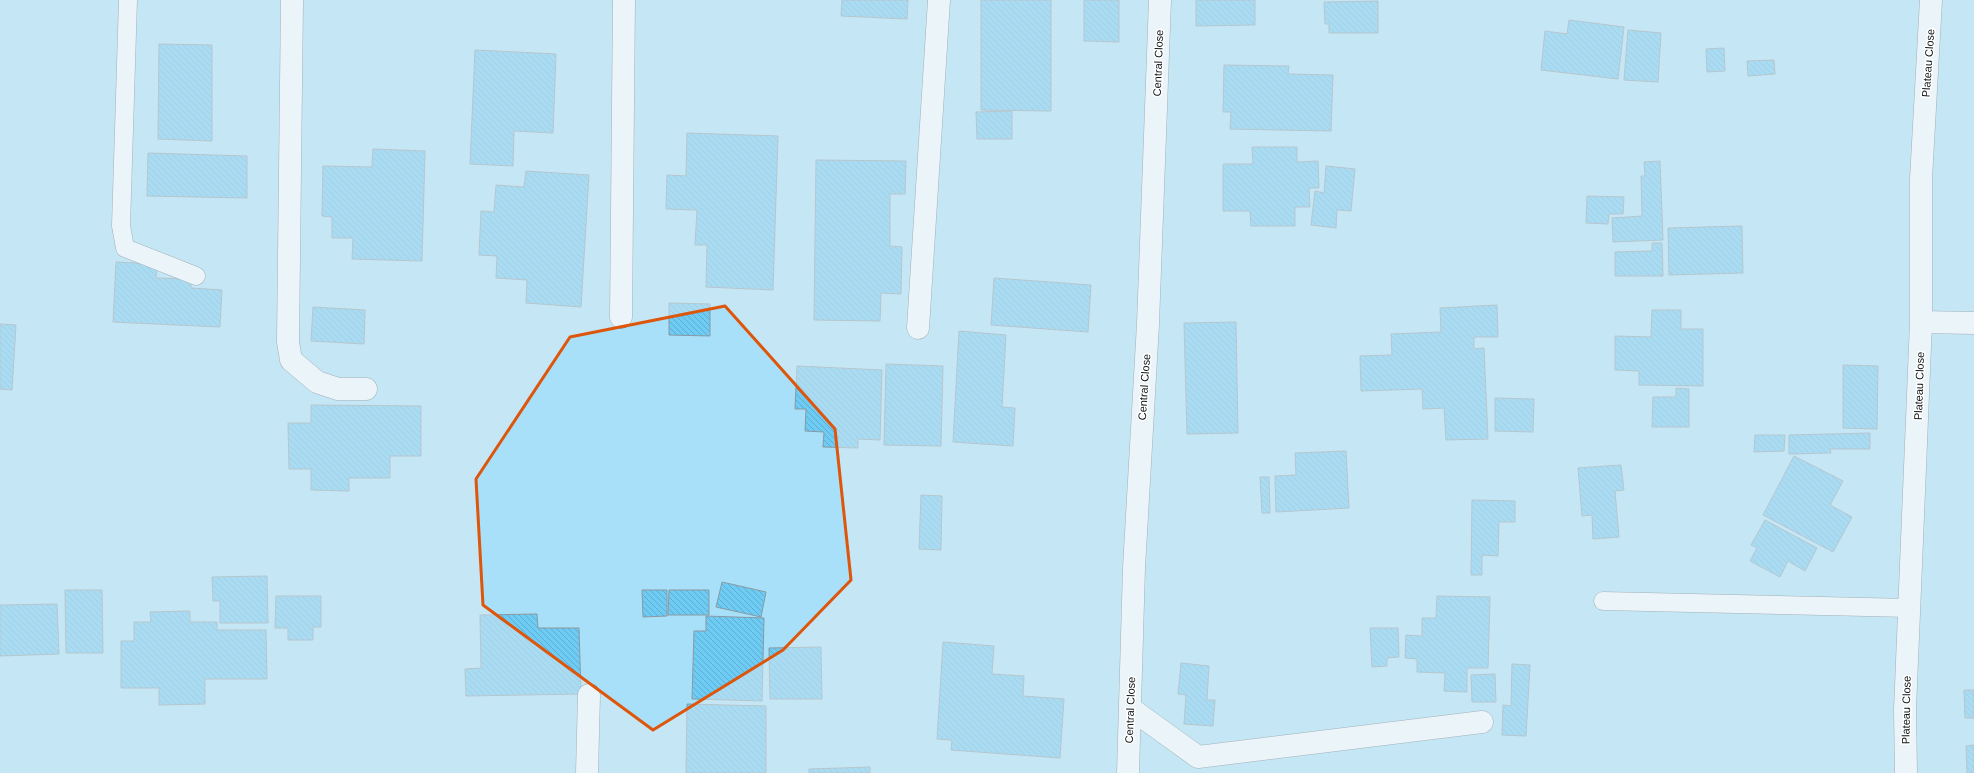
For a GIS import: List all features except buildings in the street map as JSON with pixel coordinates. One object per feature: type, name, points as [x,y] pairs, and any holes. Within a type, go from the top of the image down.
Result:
[{"type":"street","points":[[292,0],[289,348],[291,360],[317,382],[338,389],[366,389]]},
{"type":"street","points":[[621,317],[624,0]]},
{"type":"street","points":[[918,328],[939,0]]},
{"type":"street","name":"Central Close","points":[[1128,773],[1134,568],[1154,202],[1160,0]]},
{"type":"street","name":"Plateau Close","points":[[1906,773],[1905,710],[1921,322],[1921,178],[1931,0]]},
{"type":"street","points":[[1921,322],[1974,323]]},
{"type":"street","points":[[587,773],[589,695]]},
{"type":"street","points":[[1130,708],[1198,757],[1482,722]]},
{"type":"lane","points":[[128,0],[121,226],[125,248],[196,276]]},
{"type":"lane","points":[[1602,601],[1910,608]]},
{"type":"highlighted area","points":[[725,306],[835,429],[851,580],[783,650],[653,730],[483,605],[476,479],[570,337]]},
{"type":"shaded area","points":[[0,0],[1974,0],[1974,773],[0,773]]}]
